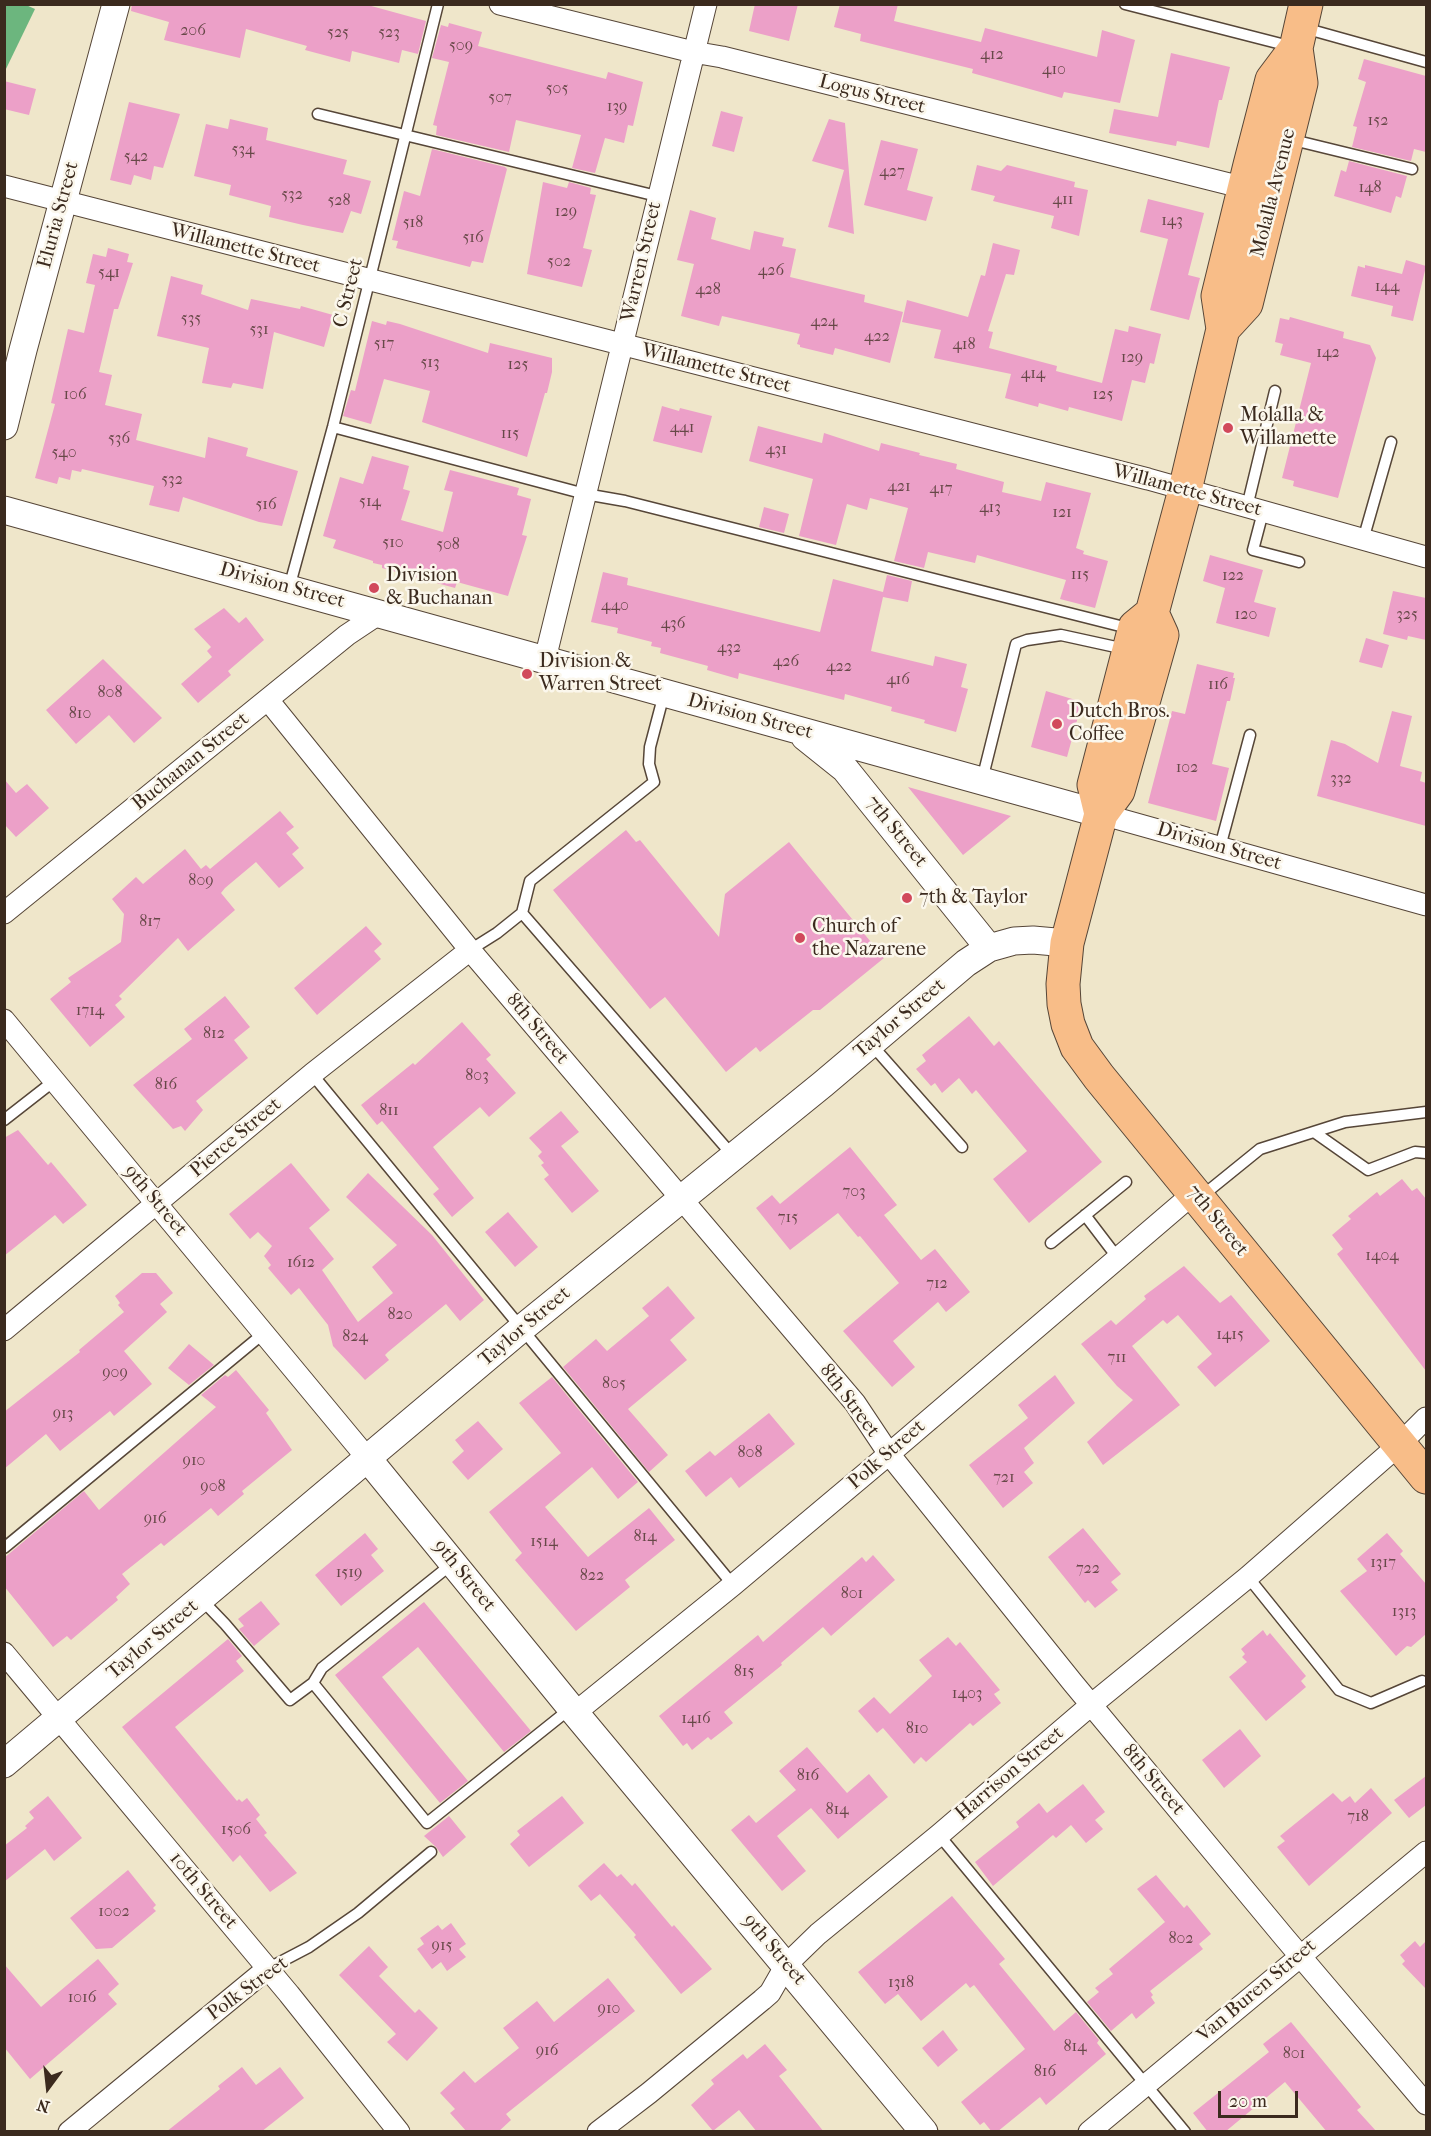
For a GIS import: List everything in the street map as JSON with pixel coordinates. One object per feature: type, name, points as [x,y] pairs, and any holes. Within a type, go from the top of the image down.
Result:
[{"type":"main road","name":"Molalla Avenue","points":[[1223,329],[1246,304],[1301,83],[1301,26]]},
{"type":"main road","name":"Molalla Avenue","points":[[1101,814],[1094,785],[1139,630],[1185,490],[1223,329],[1218,296],[1272,80],[1301,26]]},
{"type":"main road","name":"Molalla Avenue","points":[[1067,943],[1101,814],[1118,791],[1162,635],[1139,630]]},
{"type":"main road","name":"7th Street","points":[[1067,943],[1063,984],[1064,1004],[1068,1024],[1077,1047],[1099,1077],[1426,1477]]},
{"type":"street","name":"Eluria Street","points":[[4,426],[116,4]]},
{"type":"street","name":"Logus Street","points":[[500,4],[1245,188]]},
{"type":"street","name":"Warren Street","points":[[545,659],[706,4]]},
{"type":"street","name":"Willamette Street","points":[[4,186],[1185,490],[1426,557]]},
{"type":"street","name":"Division Street","points":[[4,510],[1426,905]]},
{"type":"street","name":"Buchanan Street","points":[[4,913],[348,635],[380,613]]},
{"type":"street","name":"8th Street","points":[[268,700],[470,950],[855,1403],[889,1454],[1091,1705],[1299,1956],[1426,2104]]},
{"type":"street","name":"7th Street","points":[[791,729],[810,740],[845,769],[989,948]]},
{"type":"street","name":"Taylor Street","points":[[4,1764],[521,1329],[871,1044],[966,963],[989,948],[1023,941],[1067,943]]},
{"type":"street","name":"Pierce Street","points":[[4,1330],[312,1074],[470,950]]},
{"type":"street","name":"9th Street","points":[[4,1020],[924,2132]]},
{"type":"street","name":"Polk Street","points":[[574,1710],[733,1585],[1117,1257],[1196,1195]]},
{"type":"street","name":"Harrison Street","points":[[598,2132],[762,2000],[770,1993],[786,1965],[818,1934],[939,1835],[1091,1705],[1248,1577],[1400,1444],[1426,1418]]},
{"type":"street","name":"10th Street","points":[[4,1653],[267,1969],[399,2132]]},
{"type":"street","name":"Van Buren Street","points":[[1089,2132],[1426,1852]]},
{"type":"street","name":"Polk Street","points":[[69,2132],[267,1969]]},
{"type":"lane","name":"C Street","points":[[289,588],[371,281],[438,4]]},
{"type":"lane","points":[[1125,4],[1301,26],[1426,62]]},
{"type":"lane","points":[[318,114],[657,196]]},
{"type":"lane","points":[[1287,139],[1412,169]]},
{"type":"lane","points":[[1275,392],[1255,510],[1253,550],[1299,562]]},
{"type":"lane","points":[[333,427],[585,494],[625,501],[1139,630]]},
{"type":"lane","points":[[1363,540],[1391,442]]},
{"type":"lane","points":[[982,780],[1016,644],[1061,635],[1139,630]]},
{"type":"lane","points":[[470,950],[497,933],[522,913],[531,881],[654,782],[649,764],[650,747],[664,694]]},
{"type":"lane","points":[[1220,847],[1250,735]]},
{"type":"lane","points":[[522,913],[734,1156]]},
{"type":"lane","points":[[871,1044],[962,1148]]},
{"type":"lane","points":[[312,1074],[733,1585]]},
{"type":"lane","points":[[4,1120],[54,1081]]},
{"type":"lane","points":[[1196,1195],[1260,1149],[1345,1122],[1426,1112]]},
{"type":"lane","points":[[1314,1132],[1368,1170],[1415,1152],[1426,1153]]},
{"type":"lane","points":[[1051,1243],[1126,1182]]},
{"type":"lane","points":[[1085,1215],[1117,1257]]},
{"type":"lane","points":[[4,1548],[264,1334]]},
{"type":"lane","points":[[201,1599],[290,1700],[313,1683],[322,1668],[453,1562]]},
{"type":"lane","points":[[1248,1577],[1339,1690],[1371,1703],[1422,1681]]},
{"type":"lane","points":[[313,1683],[427,1823],[574,1710]]},
{"type":"lane","points":[[939,1835],[1185,2132]]},
{"type":"lane","name":"Polk Street","points":[[267,1969],[309,1947],[358,1913],[431,1852]]},
{"type":"green space","points":[[5,4],[26,5],[35,9],[5,71]]},
{"type":"building","points":[[132,4],[364,4],[426,21],[418,54],[402,50],[399,63],[352,51],[350,62],[305,50],[307,46],[246,29],[240,58],[164,40],[169,22],[131,11]]},
{"type":"building","points":[[755,4],[798,4],[789,41],[749,31]]},
{"type":"building","points":[[840,4],[898,4],[894,21],[981,42],[985,28],[1097,57],[1102,30],[1135,40],[1120,103],[1064,92],[1062,98],[972,73],[973,69],[860,41],[861,34],[834,27]]},
{"type":"building","points":[[449,23],[482,32],[478,46],[606,79],[608,72],[643,82],[633,126],[628,125],[624,143],[605,138],[595,173],[572,168],[581,135],[516,120],[509,152],[436,135],[437,126],[433,125],[449,62],[432,58],[441,25],[448,27]]},
{"type":"building","points":[[1171,53],[1230,67],[1222,100],[1219,100],[1209,148],[1177,141],[1176,146],[1109,133],[1114,109],[1158,117]]},
{"type":"building","points":[[1364,59],[1426,76],[1426,152],[1414,149],[1411,161],[1352,147],[1357,127],[1353,126],[1366,82],[1358,79]]},
{"type":"building","points":[[4,81],[36,89],[29,115],[4,109]]},
{"type":"building","points":[[129,102],[180,114],[163,168],[154,166],[151,180],[134,175],[131,185],[110,180]]},
{"type":"building","points":[[721,111],[743,117],[734,152],[712,146]]},
{"type":"building","points":[[230,119],[268,128],[266,140],[347,160],[343,174],[371,181],[361,214],[351,211],[343,233],[303,225],[269,217],[271,206],[229,195],[231,185],[194,176],[206,124],[228,129]]},
{"type":"building","points":[[829,119],[845,123],[854,234],[828,227],[844,170],[812,161]]},
{"type":"building","points":[[881,140],[918,149],[907,190],[933,197],[926,221],[864,205]]},
{"type":"building","points":[[432,149],[507,169],[483,263],[472,261],[470,267],[396,248],[398,241],[392,240],[404,191],[420,196]]},
{"type":"building","points":[[1349,161],[1407,176],[1401,198],[1396,196],[1391,213],[1334,196],[1341,170],[1346,172]]},
{"type":"building","points":[[977,165],[1001,171],[1007,165],[1075,182],[1074,187],[1088,190],[1079,236],[1051,228],[1054,216],[993,201],[995,196],[971,190]]},
{"type":"building","points":[[543,182],[567,188],[569,182],[591,188],[590,194],[596,195],[583,248],[592,250],[582,287],[527,274]]},
{"type":"building","points":[[1148,199],[1204,213],[1188,275],[1200,278],[1189,320],[1150,310],[1168,239],[1140,232]]},
{"type":"building","points":[[690,210],[716,218],[711,239],[750,250],[754,231],[784,238],[782,246],[796,249],[790,277],[865,295],[864,302],[903,312],[890,363],[835,348],[833,355],[800,347],[797,344],[800,334],[722,316],[719,326],[681,316],[694,264],[677,260]]},
{"type":"building","points":[[993,243],[1020,250],[1014,275],[1006,274],[988,331],[993,332],[989,348],[1057,366],[1056,371],[1102,383],[1115,329],[1128,332],[1129,326],[1161,334],[1154,364],[1150,363],[1145,383],[1132,380],[1122,421],[1069,407],[1068,411],[1039,403],[1038,407],[1005,398],[1011,374],[934,358],[941,330],[902,322],[907,300],[968,317],[981,275],[985,276]]},
{"type":"building","points":[[108,248],[129,254],[127,262],[133,263],[118,309],[114,309],[99,372],[112,375],[105,405],[142,414],[136,440],[205,458],[208,437],[248,448],[246,456],[298,471],[282,526],[259,522],[183,497],[179,512],[149,505],[154,486],[82,469],[81,472],[72,470],[70,480],[59,477],[57,484],[35,478],[55,404],[51,403],[68,329],[84,333],[95,285],[86,283],[93,254],[106,257]]},
{"type":"building","points":[[1406,260],[1426,266],[1413,321],[1391,316],[1393,306],[1351,296],[1358,266],[1365,268],[1365,265],[1402,274]]},
{"type":"building","points":[[171,276],[203,285],[201,294],[248,310],[251,299],[300,309],[301,306],[333,315],[324,347],[274,332],[263,389],[233,383],[231,388],[202,383],[209,348],[157,336]]},
{"type":"building","points":[[1290,317],[1344,332],[1343,338],[1370,345],[1376,358],[1338,498],[1293,486],[1294,481],[1282,478],[1311,363],[1280,355],[1283,344],[1275,342],[1280,318],[1289,320]]},
{"type":"building","points":[[372,321],[386,325],[387,321],[400,324],[488,353],[490,343],[552,358],[552,372],[547,393],[545,393],[527,457],[422,422],[430,391],[384,379],[371,424],[343,416],[351,390],[355,391]]},
{"type":"building","points":[[662,406],[712,416],[702,453],[653,441]]},
{"type":"building","points":[[758,426],[822,443],[824,433],[879,451],[881,443],[920,453],[919,455],[957,464],[956,469],[1004,482],[1002,492],[1041,501],[1046,482],[1091,493],[1076,548],[1084,551],[1083,554],[1108,561],[1095,608],[1060,599],[1066,580],[977,555],[975,563],[928,552],[924,568],[894,561],[908,508],[870,498],[867,510],[847,504],[836,545],[799,536],[813,479],[749,461]]},
{"type":"building","points":[[372,456],[409,466],[403,489],[410,491],[401,520],[443,532],[453,492],[444,490],[450,470],[519,488],[517,495],[531,499],[522,535],[527,536],[508,596],[457,582],[455,588],[382,568],[382,565],[373,563],[373,561],[333,548],[336,540],[323,536],[340,477],[363,484]]},
{"type":"building","points":[[764,507],[789,514],[784,533],[759,527]]},
{"type":"building","points":[[1210,555],[1263,570],[1254,602],[1276,608],[1269,637],[1216,623],[1225,588],[1203,581]]},
{"type":"building","points":[[603,572],[628,578],[627,585],[820,632],[833,579],[883,592],[887,575],[912,581],[908,602],[883,597],[871,651],[933,666],[935,656],[967,664],[961,687],[968,689],[956,732],[924,723],[925,720],[891,711],[892,707],[845,694],[844,700],[739,673],[738,679],[707,670],[708,666],[660,653],[661,648],[651,646],[652,642],[617,633],[618,628],[591,622]]},
{"type":"building","points":[[1393,591],[1426,598],[1426,640],[1408,636],[1407,640],[1383,634]]},
{"type":"building","points":[[224,608],[239,623],[246,617],[264,640],[228,671],[231,675],[198,703],[181,684],[212,657],[207,651],[211,647],[194,629]]},
{"type":"building","points":[[1366,638],[1389,645],[1382,668],[1359,662]]},
{"type":"building","points":[[103,659],[162,718],[134,743],[109,715],[76,744],[46,710]]},
{"type":"building","points":[[1197,664],[1234,673],[1233,678],[1235,678],[1212,764],[1229,768],[1216,821],[1148,803],[1172,711],[1185,714]]},
{"type":"building","name":"Dutch Bros. Coffee","points":[[1046,691],[1082,702],[1067,757],[1031,747]]},
{"type":"building","points":[[1392,711],[1412,716],[1400,766],[1422,772],[1420,781],[1426,783],[1426,826],[1317,796],[1331,740],[1345,744],[1378,763]]},
{"type":"building","points":[[4,779],[16,793],[27,784],[49,808],[16,837],[4,824]]},
{"type":"building","points":[[908,787],[1011,816],[963,855]]},
{"type":"building","points":[[280,811],[294,827],[286,833],[299,848],[292,854],[304,868],[279,888],[256,862],[221,893],[235,910],[188,951],[178,938],[119,996],[122,999],[115,1005],[125,1017],[90,1047],[50,999],[71,982],[68,978],[121,942],[124,914],[112,899],[136,877],[143,884],[185,849],[201,869],[206,865],[210,869]]},
{"type":"building","name":"Church of the Nazarene","points":[[626,830],[636,842],[640,840],[719,937],[725,894],[789,842],[884,958],[820,1010],[813,1010],[760,1052],[756,1047],[726,1072],[665,997],[650,1009],[553,890]]},
{"type":"building","points":[[366,926],[382,944],[374,951],[381,959],[317,1015],[294,988]]},
{"type":"building","points":[[225,996],[250,1027],[234,1040],[248,1058],[196,1101],[203,1110],[185,1131],[181,1126],[173,1129],[133,1085],[192,1039],[184,1029]]},
{"type":"building","points":[[969,1016],[994,1046],[999,1041],[1102,1162],[1029,1223],[993,1179],[1027,1151],[976,1090],[972,1094],[959,1078],[942,1093],[935,1083],[931,1086],[916,1069],[926,1061],[922,1055]]},
{"type":"building","points":[[462,1022],[491,1055],[486,1059],[516,1093],[489,1117],[480,1107],[433,1147],[474,1198],[452,1217],[433,1194],[439,1189],[382,1121],[377,1125],[361,1105],[413,1063],[415,1065]]},
{"type":"building","points":[[561,1111],[579,1132],[561,1146],[599,1191],[572,1213],[544,1179],[549,1175],[541,1165],[544,1163],[538,1156],[542,1152],[529,1138]]},
{"type":"building","points":[[18,1130],[48,1165],[51,1162],[87,1205],[63,1224],[55,1215],[4,1256],[4,1138]]},
{"type":"building","points":[[850,1147],[897,1205],[884,1215],[921,1260],[935,1249],[970,1292],[946,1312],[938,1302],[893,1341],[915,1367],[892,1387],[843,1331],[899,1283],[838,1213],[790,1250],[756,1208],[772,1195],[780,1204]]},
{"type":"building","points":[[291,1163],[330,1210],[309,1228],[334,1259],[322,1270],[358,1322],[393,1293],[372,1267],[397,1245],[346,1197],[368,1173],[432,1235],[484,1300],[460,1321],[446,1304],[388,1352],[385,1355],[389,1360],[365,1380],[333,1346],[328,1325],[299,1288],[291,1295],[268,1268],[271,1265],[264,1256],[272,1246],[258,1232],[250,1239],[229,1214]]},
{"type":"building","points":[[1402,1179],[1412,1191],[1417,1188],[1426,1199],[1426,1371],[1337,1254],[1343,1249],[1332,1235],[1351,1219],[1348,1216],[1377,1192],[1380,1196]]},
{"type":"building","points":[[508,1212],[538,1247],[515,1267],[485,1232]]},
{"type":"building","points":[[1184,1266],[1220,1303],[1231,1295],[1270,1341],[1215,1387],[1197,1367],[1212,1354],[1178,1315],[1167,1324],[1163,1320],[1132,1346],[1180,1405],[1103,1465],[1087,1442],[1133,1400],[1117,1386],[1081,1344],[1111,1320],[1116,1325],[1146,1299],[1144,1296]]},
{"type":"building","points":[[142,1273],[156,1273],[173,1293],[160,1304],[167,1312],[124,1351],[152,1384],[114,1416],[110,1411],[60,1451],[46,1434],[4,1469],[4,1412],[80,1352],[79,1350],[124,1312],[115,1296]]},
{"type":"building","points":[[668,1286],[695,1318],[670,1340],[687,1360],[628,1409],[668,1455],[649,1472],[563,1367],[596,1339],[607,1351],[649,1316],[642,1308]]},
{"type":"building","points":[[189,1344],[214,1365],[189,1385],[168,1368]]},
{"type":"building","points":[[236,1370],[269,1410],[266,1413],[292,1450],[242,1491],[244,1494],[218,1516],[211,1508],[164,1546],[161,1543],[122,1574],[130,1584],[116,1597],[118,1600],[71,1640],[67,1636],[53,1647],[4,1586],[4,1558],[84,1491],[99,1510],[216,1407],[201,1395],[225,1375],[228,1377]]},
{"type":"building","points":[[1055,1375],[1075,1403],[1024,1448],[1034,1463],[1024,1472],[1033,1483],[1003,1508],[969,1465],[1028,1418],[1018,1405]]},
{"type":"building","points":[[552,1377],[638,1482],[618,1499],[592,1467],[545,1507],[588,1557],[649,1508],[675,1540],[625,1580],[630,1587],[576,1631],[515,1560],[522,1553],[489,1512],[561,1453],[519,1403]]},
{"type":"building","points":[[769,1413],[795,1444],[739,1488],[731,1477],[706,1497],[685,1471],[710,1451],[715,1456]]},
{"type":"building","points":[[478,1421],[503,1449],[468,1480],[452,1462],[464,1451],[455,1440]]},
{"type":"building","points":[[1083,1528],[1121,1574],[1111,1582],[1118,1590],[1095,1608],[1088,1600],[1085,1603],[1048,1557]]},
{"type":"building","points":[[365,1533],[378,1549],[371,1555],[384,1571],[341,1606],[315,1575]]},
{"type":"building","points":[[1387,1533],[1403,1551],[1400,1554],[1426,1584],[1426,1634],[1396,1656],[1340,1591],[1367,1571],[1357,1559]]},
{"type":"building","points":[[873,1555],[895,1580],[831,1636],[823,1627],[781,1663],[782,1665],[724,1712],[733,1723],[711,1740],[708,1737],[692,1750],[687,1743],[683,1746],[659,1716],[758,1635],[763,1642],[862,1557],[866,1562]]},
{"type":"building","points":[[261,1601],[280,1624],[254,1646],[239,1629],[244,1626],[238,1619]]},
{"type":"building","points":[[424,1602],[531,1731],[504,1752],[418,1647],[382,1677],[468,1781],[440,1803],[335,1675]]},
{"type":"building","points":[[1263,1630],[1267,1636],[1270,1633],[1306,1676],[1301,1681],[1306,1687],[1266,1721],[1229,1677],[1247,1662],[1242,1657],[1245,1654],[1241,1649]]},
{"type":"building","points":[[948,1637],[956,1646],[960,1642],[1000,1690],[994,1694],[1001,1703],[973,1726],[970,1723],[926,1762],[921,1757],[914,1764],[883,1728],[877,1733],[858,1711],[874,1697],[890,1714],[932,1676],[919,1660]]},
{"type":"building","points":[[228,1639],[242,1656],[236,1661],[244,1671],[175,1727],[237,1801],[239,1799],[242,1802],[247,1798],[260,1815],[256,1819],[267,1833],[264,1835],[297,1873],[270,1892],[240,1855],[233,1862],[122,1727]]},
{"type":"building","points":[[1240,1729],[1261,1756],[1224,1788],[1202,1760]]},
{"type":"building","points":[[807,1747],[847,1793],[869,1774],[888,1797],[838,1839],[811,1808],[777,1836],[806,1871],[782,1891],[731,1830],[749,1815],[756,1823],[796,1790],[779,1771]]},
{"type":"building","points":[[1426,1776],[1426,1805],[1409,1818],[1394,1800]]},
{"type":"building","points":[[1083,1784],[1105,1812],[1095,1820],[1103,1829],[1086,1843],[1071,1825],[1056,1838],[1053,1835],[993,1886],[975,1862],[1019,1827],[1016,1822],[1039,1803],[1047,1813]]},
{"type":"building","points":[[1371,1788],[1392,1813],[1309,1886],[1277,1847],[1285,1841],[1280,1836],[1333,1793],[1342,1802],[1350,1796],[1355,1803]]},
{"type":"building","points":[[48,1796],[82,1838],[54,1861],[45,1849],[4,1882],[4,1846],[27,1828],[25,1826],[34,1818],[29,1812]]},
{"type":"building","points":[[562,1796],[584,1823],[529,1867],[510,1844],[520,1835],[517,1831]]},
{"type":"building","points":[[449,1816],[466,1837],[443,1857],[424,1836]]},
{"type":"building","points":[[604,1863],[617,1877],[621,1874],[632,1886],[635,1883],[712,1969],[681,1994],[634,1937],[636,1935],[600,1894],[591,1901],[578,1886]]},
{"type":"building","points":[[128,1870],[156,1905],[153,1908],[156,1911],[112,1948],[96,1949],[70,1918]]},
{"type":"building","points":[[1156,1875],[1184,1908],[1187,1905],[1211,1934],[1199,1944],[1203,1949],[1150,1991],[1155,2003],[1136,2019],[1132,2013],[1111,2031],[1087,2002],[1099,1992],[1095,1988],[1113,1974],[1109,1969],[1165,1922],[1137,1889]]},
{"type":"building","points":[[952,1896],[1005,1959],[999,1964],[1054,2031],[1076,2012],[1099,2040],[1097,2043],[1106,2054],[1046,2105],[1040,2097],[997,2132],[992,2132],[984,2122],[980,2125],[961,2102],[1025,2049],[974,1985],[970,1988],[966,1983],[921,2021],[898,1994],[885,2004],[858,1972]]},
{"type":"building","points":[[451,1923],[466,1944],[459,1949],[466,1957],[447,1971],[441,1962],[432,1969],[417,1949],[424,1944],[420,1938],[438,1925],[442,1930]]},
{"type":"building","points":[[1415,1941],[1420,1947],[1426,1941],[1426,1989],[1402,1964],[1405,1961],[1400,1955]]},
{"type":"building","points":[[369,1946],[388,1967],[379,1976],[415,2013],[419,2009],[438,2028],[407,2061],[387,2042],[396,2034],[339,1975]]},
{"type":"building","points":[[98,1959],[119,1984],[108,1994],[117,2004],[30,2079],[4,2047],[4,1964],[41,2007]]},
{"type":"building","points":[[608,1978],[635,2011],[506,2114],[511,2120],[498,2132],[467,2132],[450,2113],[455,2109],[440,2093],[464,2071],[475,2083],[519,2048],[503,2028],[537,2001],[554,2022]]},
{"type":"building","points":[[1291,2022],[1361,2107],[1357,2110],[1377,2132],[1327,2132],[1285,2082],[1225,2132],[1208,2132],[1193,2113],[1269,2052],[1263,2044]]},
{"type":"building","points":[[943,2030],[958,2050],[938,2067],[922,2048]]},
{"type":"building","points":[[765,2044],[787,2070],[779,2076],[824,2132],[757,2132],[739,2110],[713,2131],[691,2105],[714,2084],[711,2080],[743,2054],[747,2059]]},
{"type":"building","points":[[242,2067],[256,2085],[280,2067],[304,2098],[261,2132],[166,2132],[220,2089],[218,2086]]},
{"type":"place","name":"Molalla & Willamette","points":[[1228,428]]},
{"type":"place","name":"Division & Buchanan","points":[[374,588]]},
{"type":"place","name":"Division & Warren Street","points":[[527,674]]},
{"type":"place","name":"Dutch Bros. Coffee","points":[[1057,724]]},
{"type":"place","name":"7th & Taylor","points":[[907,898]]},
{"type":"place","name":"Church of the Nazarene","points":[[800,938]]}]
